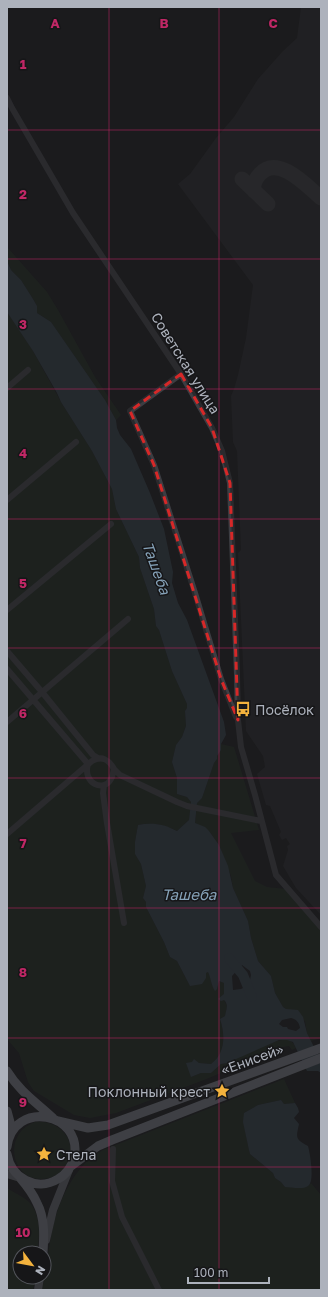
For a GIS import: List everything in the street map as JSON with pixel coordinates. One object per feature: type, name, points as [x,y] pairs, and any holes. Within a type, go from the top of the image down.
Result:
[{"type":"highway","name":"«Енисей»","points":[[20,1178],[34,1184],[47,1184],[60,1178],[70,1167],[98,1146],[291,1065],[321,1048]]},
{"type":"highway","name":"«Енисей»","points":[[8,1139],[18,1125],[28,1119],[38,1116],[88,1128],[108,1125],[291,1065],[321,1058]]},
{"type":"highway","name":"«Енисей»","points":[[7,1071],[21,1090],[30,1099],[70,1133],[74,1142],[74,1155],[70,1167]]},
{"type":"highway","name":"«Енисей»","points":[[7,1111],[11,1126],[7,1147]]},
{"type":"highway","points":[[7,1154],[11,1167],[37,1201],[42,1214],[43,1245]]},
{"type":"main road","points":[[45,1245],[53,1210],[70,1167]]},
{"type":"main road","points":[[7,1174],[20,1178]]},
{"type":"street","name":"Советская улица","points":[[7,98],[73,213],[181,374],[212,428],[222,451],[230,483],[238,675],[238,720]]},
{"type":"street","points":[[7,388],[28,370]]},
{"type":"street","points":[[181,374],[130,411],[154,465],[221,679],[238,720],[241,746],[276,875],[321,927]]},
{"type":"street","points":[[7,500],[76,442]]},
{"type":"street","points":[[7,610],[111,524]]},
{"type":"street","points":[[7,722],[128,619]]},
{"type":"street","points":[[7,651],[93,755],[107,760],[120,775],[177,802]]},
{"type":"street","points":[[7,670],[88,764],[87,774],[91,782],[104,785]]},
{"type":"street","points":[[7,834],[88,764],[98,758]]},
{"type":"street","points":[[114,769],[111,779],[104,785],[103,793],[124,923]]},
{"type":"street","points":[[111,779],[123,780],[187,806],[261,821]]},
{"type":"street","points":[[113,1149],[112,1181],[122,1217],[159,1290]]},
{"type":"highlighted area","points":[[181,374],[212,428],[230,483],[238,720],[221,679],[154,465],[130,411]]},
{"type":"shaded area","points":[[301,7],[321,7],[321,915],[296,888],[283,866],[288,850],[287,846],[290,844],[286,838],[282,840],[279,835],[281,832],[270,806],[266,805],[257,774],[265,767],[263,756],[246,731],[238,553],[241,550],[237,451],[233,442],[231,396],[238,375],[246,338],[253,285],[178,184],[190,174],[216,138],[234,117],[258,79],[297,38]]},
{"type":"shaded area","points":[[7,247],[47,292],[95,377],[121,415],[116,420],[105,400],[51,322],[37,313],[37,306],[33,299],[21,280],[11,270],[7,261]]},
{"type":"shaded area","points":[[7,312],[33,351],[61,402],[92,451],[112,489],[116,509],[139,557],[140,568],[154,609],[156,626],[159,630],[172,671],[187,704],[185,711],[186,726],[182,737],[176,745],[172,762],[177,778],[177,794],[187,797],[191,802],[189,820],[177,831],[158,825],[138,825],[135,842],[135,854],[141,864],[146,886],[143,898],[146,902],[146,907],[170,957],[177,961],[190,986],[206,978],[206,973],[208,972],[212,985],[217,989],[219,981],[224,983],[225,995],[222,996],[227,1007],[225,1016],[220,1019],[223,1031],[222,1049],[216,1060],[211,1064],[199,1063],[194,1059],[191,1077],[201,1073],[211,1073],[221,1064],[227,1063],[258,1048],[282,1040],[291,1041],[296,1048],[292,1050],[289,1046],[283,1047],[204,1080],[116,1113],[90,1118],[74,1115],[34,1091],[28,1082],[19,1053],[7,1039]]},
{"type":"shaded area","points":[[221,744],[234,747],[259,830],[231,833],[255,881],[267,887],[286,889],[321,930],[321,1038],[311,1041],[307,1033],[305,1021],[290,1010],[283,1007],[275,993],[271,976],[258,961],[251,938],[248,921],[233,888],[231,876],[219,845],[209,831],[195,824],[197,803],[202,798],[214,763],[217,759]]},
{"type":"shaded area","points":[[284,1079],[295,1103],[284,1104],[281,1100],[258,1105],[244,1113],[245,1130],[250,1154],[273,1173],[275,1178],[285,1187],[308,1186],[311,1183],[321,1195],[321,1290],[42,1290],[43,1285],[52,1285],[52,1245],[50,1245],[55,1218],[66,1191],[74,1177],[90,1158],[103,1150]]},
{"type":"shaded area","points":[[35,1122],[43,1122],[51,1124],[64,1133],[70,1146],[70,1155],[62,1170],[49,1178],[36,1179],[26,1175],[19,1167],[15,1158],[14,1147],[17,1137],[24,1128]],"holes":[[[48,1150],[50,1156],[38,1160],[36,1154]]]},
{"type":"shaded area","points":[[7,1188],[32,1205],[38,1220],[39,1237],[38,1245],[12,1245],[12,1285],[34,1285],[33,1290],[7,1290]]},
{"type":"water","name":"Ташеба","points":[[7,261],[11,270],[21,280],[33,299],[37,306],[37,313],[51,322],[105,400],[116,420],[120,435],[131,449],[150,493],[164,529],[173,572],[172,583],[178,603],[187,620],[224,722],[226,735],[221,744],[221,750],[214,763],[202,798],[197,803],[195,823],[205,827],[219,845],[228,866],[233,888],[248,921],[251,938],[258,961],[271,976],[275,993],[283,1007],[286,1009],[298,1010],[303,1017],[307,1033],[321,1061],[321,1073],[318,1071],[307,1071],[293,1042],[279,1040],[227,1063],[221,1064],[211,1073],[201,1073],[191,1077],[186,1063],[192,1062],[194,1059],[199,1063],[211,1064],[216,1060],[222,1049],[223,1031],[220,1019],[225,1016],[227,1006],[224,1000],[221,1001],[218,999],[224,994],[224,983],[219,981],[215,991],[208,972],[206,973],[206,978],[202,984],[190,986],[177,961],[170,957],[146,907],[146,902],[143,898],[146,886],[141,864],[135,854],[135,842],[138,825],[158,824],[177,831],[189,820],[191,802],[187,797],[177,794],[177,778],[172,762],[176,745],[182,737],[186,726],[185,711],[187,704],[172,671],[159,630],[156,626],[154,609],[140,568],[139,557],[116,509],[112,489],[92,451],[61,402],[33,351],[7,312]],"holes":[[[242,965],[250,971],[251,975],[249,985],[241,989],[233,990],[232,976]],[[291,1018],[296,1020],[299,1024],[300,1028],[296,1031],[283,1027],[279,1024],[282,1020]]]},
{"type":"water","points":[[281,1100],[284,1104],[295,1103],[298,1108],[299,1112],[294,1118],[299,1124],[297,1135],[301,1142],[308,1146],[312,1173],[310,1183],[306,1187],[285,1187],[275,1178],[273,1173],[250,1154],[243,1122],[244,1113],[258,1105]]},
{"type":"waterway","name":"Ташеба","points":[[229,958],[243,975],[252,997]]},
{"type":"taxiway","points":[[254,191],[254,184],[258,176],[267,169],[275,168],[292,174],[321,198]]},
{"type":"taxiway","points":[[242,179],[268,204]]},
{"type":"place","name":"Посёлок","points":[[243,709]]},
{"type":"place","name":"Поклонный крест","points":[[222,1091]]},
{"type":"place","name":"Стела","points":[[44,1154]]}]
